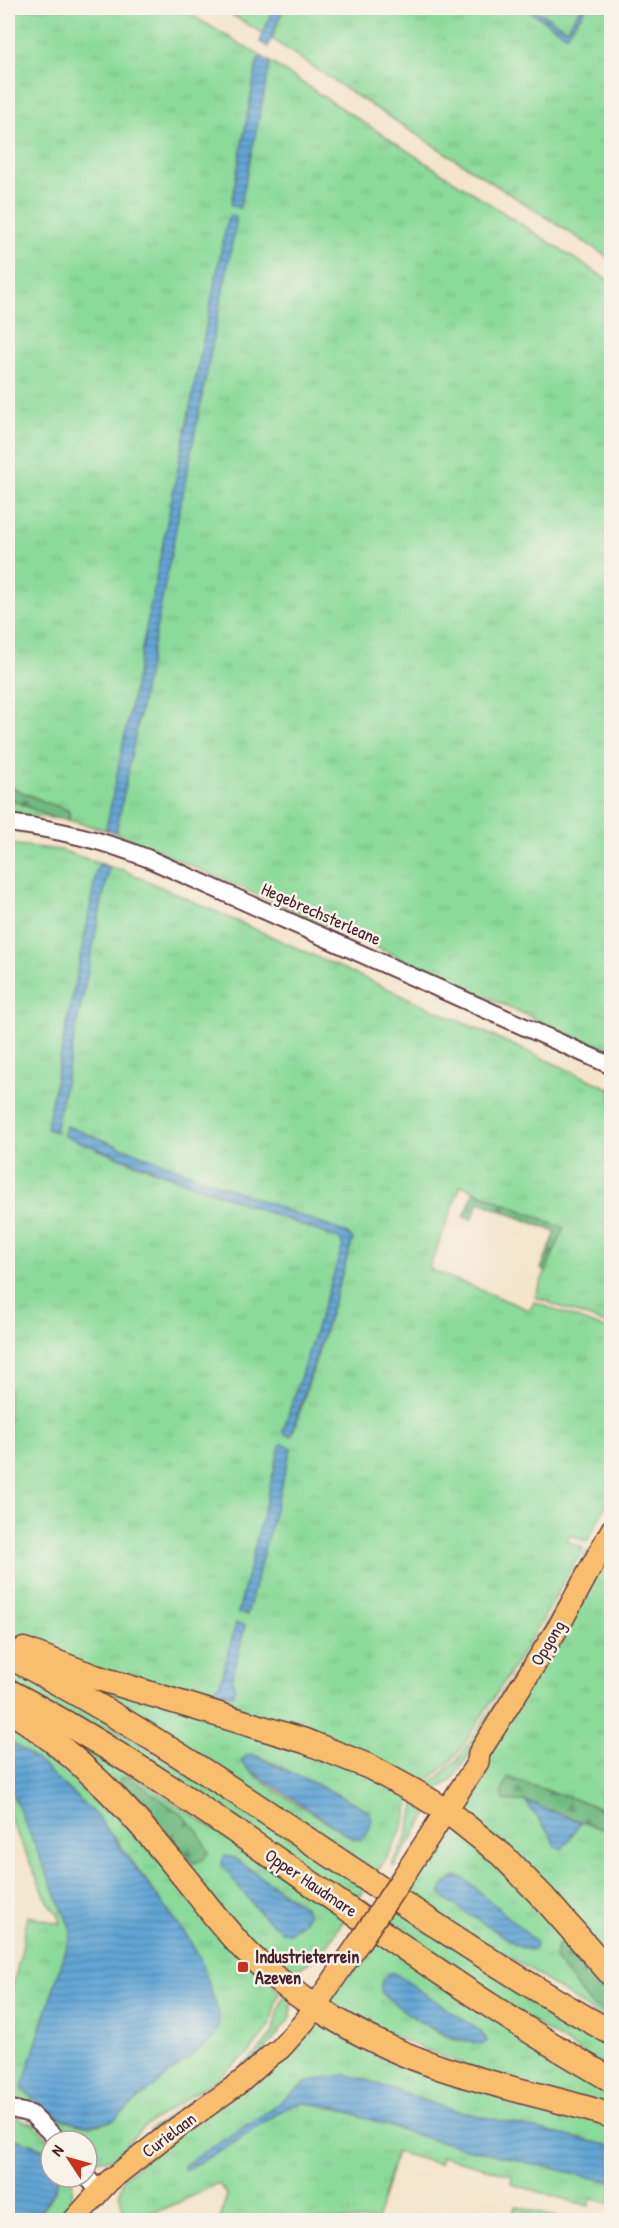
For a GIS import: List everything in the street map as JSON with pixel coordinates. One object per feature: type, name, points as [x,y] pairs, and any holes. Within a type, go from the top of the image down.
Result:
[{"type":"highway","points":[[8,1644],[95,1677],[305,1741],[370,1767],[443,1808],[515,1868],[612,1975]]},
{"type":"highway","name":"Opper Haudmare","points":[[8,1656],[131,1725],[544,1993],[612,2033]]},
{"type":"highway","name":"Opper Haudmare","points":[[8,1691],[80,1732],[190,1800],[518,2025],[612,2080]]},
{"type":"highway","points":[[8,1709],[59,1744],[91,1772],[125,1806],[239,1944],[255,1960],[311,2004],[395,2049],[432,2065],[612,2116]]},
{"type":"main road","name":"Opgong","points":[[353,1941],[443,1808],[478,1762],[479,1753],[553,1635],[612,1529]]},
{"type":"main road","name":"Curielaan","points":[[99,2180],[150,2148],[242,2081],[280,2049],[353,1941]]},
{"type":"main road","name":"Curielaan","points":[[74,2220],[90,2189]]},
{"type":"street","name":"Hegebrechsterleane","points":[[8,823],[59,830],[112,844],[147,858],[612,1066]]},
{"type":"street","points":[[8,2108],[31,2114],[47,2129]]},
{"type":"green space","points":[[8,8],[180,8],[264,58],[258,59],[231,205],[270,62],[611,282],[611,1053],[116,833],[236,217],[227,222],[106,830],[68,820],[70,817],[68,810],[8,786]]},
{"type":"green space","points":[[220,8],[273,8],[264,34]]},
{"type":"green space","points":[[283,8],[525,8],[566,35],[586,8],[611,8],[611,259],[272,39]]},
{"type":"green space","points":[[533,8],[581,8],[566,29]]},
{"type":"green space","points":[[8,786],[68,810],[70,817],[68,820],[53,818],[8,798]]},
{"type":"green space","points":[[8,798],[53,818],[8,813]]},
{"type":"green space","points":[[8,844],[60,850],[102,864],[98,866],[50,1108],[55,1131],[109,867],[123,870],[611,1089],[611,1326],[535,1297],[563,1228],[461,1185],[429,1269],[529,1310],[534,1302],[611,1331],[612,1493],[587,1542],[570,1535],[567,1541],[583,1548],[529,1643],[460,1750],[447,1765],[420,1786],[8,1640]],"holes":[[[66,1126],[346,1233],[353,1239],[293,1434],[283,1431],[344,1245],[339,1239],[99,1150]],[[280,1446],[291,1449],[238,1613]],[[245,1625],[232,1680],[233,1694],[216,1691]]]},
{"type":"green space","points":[[474,1191],[564,1228],[546,1271],[541,1269],[556,1232],[479,1202],[472,1219],[464,1217]]},
{"type":"green space","points":[[611,1538],[611,1811],[508,1778],[550,1834],[555,1846],[567,1843],[581,1822],[611,1832],[611,1971],[460,1810],[463,1791]]},
{"type":"green space","points":[[588,1550],[591,1555],[496,1715],[490,1712],[540,1634]]},
{"type":"green space","points":[[33,1658],[305,1744],[412,1795],[398,1837],[374,1875]],"holes":[[[258,1756],[355,1803],[370,1813],[372,1820],[356,1840],[275,1789],[241,1761]]]},
{"type":"green space","points":[[8,1663],[367,1886],[354,1906],[8,1685]]},
{"type":"green space","points":[[8,1713],[56,1747],[280,1993],[270,2026],[249,2053],[220,2076],[143,2127],[113,2159],[99,2160],[99,2129],[57,2129],[33,2113],[8,2103],[8,2003],[21,1954],[27,1916],[61,1924],[59,1916],[47,1900],[8,1814],[8,1786],[70,1927],[71,1934],[22,2088],[28,2095],[61,2118],[75,2123],[92,2126],[113,2120],[212,2039],[201,1961],[188,1938],[118,1842],[41,1764],[8,1739]]},
{"type":"green space","points":[[489,1713],[492,1715],[484,1733],[451,1781],[434,1791],[424,1789],[457,1761]]},
{"type":"green space","points":[[33,1721],[85,1743],[346,1917],[326,1947],[315,1959],[302,1966],[288,1981]],"holes":[[[119,1786],[154,1796],[180,1813],[168,1835],[157,1821]],[[234,1858],[305,1907],[308,1914],[303,1922],[289,1933],[262,1915],[227,1871]]]},
{"type":"green space","points":[[128,1776],[180,1813],[197,1830],[208,1851],[204,1859],[194,1863],[149,1813],[119,1786],[119,1779]]},
{"type":"green space","points":[[508,1778],[611,1811],[611,1832],[524,1801],[505,1801],[502,1792]]},
{"type":"green space","points":[[417,1800],[429,1810],[428,1814],[394,1866],[392,1864],[404,1843]]},
{"type":"green space","points":[[451,1821],[611,1981],[611,1991],[567,1941],[589,2003],[611,2018],[611,2025],[523,1965],[480,1944],[401,1892]],"holes":[[[463,1878],[535,1941],[528,1950],[445,1899]]]},
{"type":"green space","points":[[394,1903],[611,2041],[611,2072],[380,1923]]},
{"type":"green space","points":[[372,1936],[611,2087],[611,2113],[513,2085],[333,2012],[328,1994]],"holes":[[[389,1973],[394,1973],[480,2031],[486,2038],[475,2042],[451,2038],[401,2009],[383,1994]]]},
{"type":"green space","points":[[563,1938],[611,1991],[611,2018],[589,2003],[555,1959],[557,1946]]},
{"type":"green space","points":[[285,1995],[291,1999],[291,2017],[265,2051],[232,2081],[197,2101],[195,2099],[151,2131],[150,2129],[227,2077],[255,2054],[274,2030],[280,2004]]},
{"type":"green space","points":[[315,2021],[611,2121],[611,2146],[449,2109],[360,2078],[306,2083],[264,2114],[265,2122],[289,2106],[305,2103],[317,2104],[346,2111],[426,2138],[611,2182],[611,2204],[592,2198],[589,2206],[511,2184],[512,2175],[441,2156],[439,2164],[396,2152],[377,2220],[220,2220],[227,2194],[220,2185],[215,2185],[158,2211],[135,2215],[124,2214],[119,2193],[124,2177]]},
{"type":"green space","points":[[8,2115],[33,2124],[39,2130],[39,2147],[8,2137]]},
{"type":"green space","points":[[55,2189],[72,2189],[70,2201],[55,2220],[36,2220],[47,2205]]},
{"type":"green space","points":[[515,2206],[566,2220],[512,2220]]},
{"type":"water","points":[[273,8],[283,8],[268,47],[260,42]]},
{"type":"water","points":[[525,8],[533,8],[566,29],[581,8],[586,8],[566,35]]},
{"type":"water","points":[[264,58],[270,62],[269,69],[240,208],[231,205],[258,59]]},
{"type":"water","points":[[229,216],[236,217],[236,224],[116,833],[106,830],[227,222]]},
{"type":"water","points":[[102,864],[109,867],[55,1132],[47,1129],[50,1108],[96,872],[98,866]]},
{"type":"water","points":[[66,1126],[346,1233],[353,1239],[291,1436],[283,1431],[343,1245],[339,1239],[64,1136]]},
{"type":"water","points":[[282,1444],[291,1449],[247,1615],[238,1613],[280,1446]]},
{"type":"water","points":[[236,1623],[245,1625],[232,1680],[235,1688],[233,1695],[216,1691],[220,1684]]},
{"type":"water","points":[[8,1739],[41,1764],[97,1816],[188,1938],[201,1961],[219,2014],[218,2030],[212,2039],[113,2120],[100,2124],[76,2123],[64,2119],[42,2106],[22,2088],[71,1934],[70,1927],[8,1786]]},
{"type":"water","points":[[252,1754],[355,1803],[370,1813],[371,1824],[367,1834],[361,1840],[351,1837],[244,1766],[241,1761],[247,1755]]},
{"type":"water","points":[[525,1801],[581,1822],[562,1849],[555,1846],[550,1834]]},
{"type":"water","points":[[225,1856],[234,1858],[305,1908],[308,1914],[303,1922],[289,1933],[272,1924],[253,1905],[222,1865]]},
{"type":"water","points":[[457,1877],[471,1884],[535,1941],[536,1947],[533,1950],[522,1948],[445,1899],[441,1894],[444,1885]]},
{"type":"water","points":[[389,1973],[394,1973],[480,2031],[487,2041],[483,2044],[455,2038],[429,2027],[405,2012],[381,1991],[381,1983]]},
{"type":"water","points":[[345,2075],[360,2078],[449,2109],[611,2146],[611,2182],[426,2138],[334,2107],[305,2103],[289,2106],[226,2148],[186,2170],[183,2166],[264,2114],[306,2083]]},
{"type":"water","points":[[8,2137],[39,2147],[39,2189],[55,2189],[36,2220],[8,2220]]},
{"type":"place","name":"Industrieterrein Azeven","points":[[243,1967]]}]
